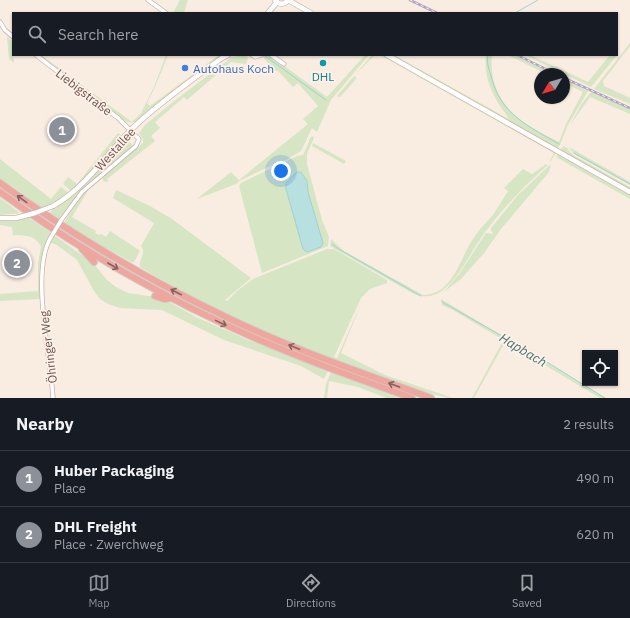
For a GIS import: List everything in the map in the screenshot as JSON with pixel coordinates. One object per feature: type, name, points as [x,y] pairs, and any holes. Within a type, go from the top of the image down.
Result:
[{"type":"highway","points":[[0,183],[74,234],[146,277],[230,319],[329,364]]},
{"type":"highway","points":[[0,192],[34,217],[80,246],[172,298],[239,331],[329,364],[431,398]]},
{"type":"highway","points":[[80,246],[94,262]]},
{"type":"highway","points":[[155,296],[164,299],[172,298]]},
{"type":"highway","points":[[336,366],[412,398]]},
{"type":"main road","points":[[269,12],[276,1],[283,4],[288,0],[309,12]]},
{"type":"main road","points":[[389,56],[630,192]]},
{"type":"main road","name":"Westallee","points":[[0,218],[16,218],[36,213],[61,202],[83,184],[131,130],[151,112],[223,57]]},
{"type":"street","points":[[148,0],[165,12]]},
{"type":"street","points":[[0,22],[12,36]]},
{"type":"street","name":"Liebigstraße","points":[[37,56],[118,118],[131,130]]},
{"type":"street","points":[[272,56],[284,64]]},
{"type":"street","name":"Öhringer Weg","points":[[53,398],[42,296],[43,258],[47,244],[82,192],[136,146],[139,139],[131,130]]},
{"type":"green space","points":[[180,0],[188,0],[184,12],[174,12]]},
{"type":"green space","points":[[7,37],[12,41],[12,56],[13,56],[14,63],[9,59]]},
{"type":"green space","points":[[630,43],[630,46],[603,81],[604,86],[630,98],[630,104],[594,89]]},
{"type":"green space","points":[[39,56],[42,56],[132,122],[141,113],[154,87],[166,56],[168,56],[147,103],[150,106],[218,56],[221,56],[136,122],[131,123],[127,122]]},
{"type":"green space","points":[[247,56],[248,58],[246,64],[231,62],[187,100],[184,97],[155,122],[160,128],[151,136],[155,141],[107,179],[107,182],[103,181],[103,177],[143,143],[143,139],[139,133],[145,125],[232,57]]},
{"type":"green space","points":[[270,56],[327,97],[364,56],[368,56],[331,100],[317,132],[312,128],[301,151],[286,160],[276,163],[239,181],[236,184],[197,199],[231,172],[239,180],[308,124],[303,119],[318,106],[298,83],[293,87],[277,70],[275,71],[263,57]]},
{"type":"green space","points":[[371,56],[374,56],[354,76]]},
{"type":"green space","points":[[382,56],[385,56],[556,151],[549,162],[554,153]]},
{"type":"green space","points":[[392,56],[396,56],[507,118],[508,117],[494,96],[486,72],[486,56],[492,56],[492,74],[494,83],[507,107],[525,123],[559,142],[566,124],[583,92],[570,86],[570,82],[588,91],[568,125],[559,147],[557,148]]},
{"type":"green space","points":[[510,56],[516,56],[541,68],[534,68]]},
{"type":"green space","points":[[527,56],[532,56],[558,68],[552,68]]},
{"type":"green space","points":[[609,56],[616,56],[591,87],[570,77],[570,74],[588,82]]},
{"type":"green space","points":[[354,76],[357,78],[340,97],[337,96]]},
{"type":"green space","points":[[591,92],[630,109],[630,114],[590,97],[570,125],[581,105]]},
{"type":"green space","points":[[118,133],[122,136],[93,171],[73,190],[70,190],[63,184],[68,177],[77,184]]},
{"type":"green space","points":[[313,136],[314,138],[307,154],[307,164],[322,220],[329,237],[328,246],[262,273],[239,186],[241,183],[297,156],[303,155],[311,137]],"holes":[[[297,172],[307,181],[308,192],[286,183]]]},
{"type":"green space","points":[[127,139],[133,146],[81,192],[59,222],[49,214],[84,185]]},
{"type":"green space","points":[[313,143],[346,161],[344,164],[312,146]]},
{"type":"green space","points":[[564,146],[573,155],[630,187],[630,190],[563,152],[561,149]]},
{"type":"green space","points":[[569,147],[630,182],[630,185],[574,154]]},
{"type":"green space","points":[[561,155],[630,194],[630,199],[556,157]]},
{"type":"green space","points":[[0,159],[51,199],[61,187],[68,192],[67,195],[51,205],[41,208],[12,186],[0,181]]},
{"type":"green space","points":[[546,164],[548,165],[515,196],[500,213],[481,238],[456,277],[443,290],[436,294],[422,296],[414,294],[330,246],[331,239],[344,251],[423,295],[434,293],[442,289],[455,273],[475,236],[493,215],[508,191],[504,188],[523,169],[532,174]]},
{"type":"green space","points":[[551,164],[549,172],[501,229],[484,253],[461,279],[444,292],[460,273],[486,233],[493,233],[491,228],[518,195]]},
{"type":"green space","points":[[89,189],[72,217],[96,231],[95,233],[99,235],[101,234],[106,237],[110,231],[139,250],[140,251],[134,262],[131,262],[106,248],[97,245],[63,224],[83,193]]},
{"type":"green space","points":[[116,190],[150,206],[172,219],[251,278],[225,300],[227,301],[253,279],[327,249],[334,249],[387,280],[387,283],[370,289],[361,298],[334,357],[337,358],[363,299],[341,353],[385,375],[453,398],[421,392],[333,359],[249,325],[180,292],[175,287],[140,267],[140,261],[143,254],[143,249],[141,246],[154,223],[113,198]]},
{"type":"green space","points":[[0,198],[20,213],[0,215]]},
{"type":"green space","points":[[26,216],[53,234],[43,258],[43,296],[52,387],[50,387],[40,299],[0,301],[0,294],[38,291],[38,264],[41,246],[35,239],[13,235],[12,227],[0,225],[0,218]]},
{"type":"green space","points":[[54,235],[94,264],[107,280],[116,287],[128,293],[155,297],[171,303],[196,317],[246,339],[328,371],[324,379],[301,366],[224,340],[162,310],[120,308],[108,304],[100,299],[94,291],[77,260],[57,245],[50,242]]},
{"type":"green space","points":[[441,299],[582,384],[582,386],[586,386],[606,398],[600,398],[453,310],[442,305]]},
{"type":"green space","points":[[503,341],[505,342],[474,398],[472,398]]},
{"type":"green space","points":[[331,372],[399,398],[386,398],[358,387],[329,381],[327,398],[324,398],[326,384]]},
{"type":"water","points":[[297,172],[301,172],[307,181],[308,192],[323,243],[321,247],[307,252],[303,249],[286,189],[286,183]]},
{"type":"waterway","points":[[517,12],[538,0]]},
{"type":"waterway","name":"Hapbach","points":[[265,56],[326,100]]},
{"type":"waterway","points":[[488,56],[488,66],[495,89],[508,109],[526,125],[559,144]]},
{"type":"waterway","points":[[574,153],[630,184]]},
{"type":"waterway","name":"Hapbach","points":[[332,244],[421,296]]},
{"type":"waterway","name":"Hapbach","points":[[442,302],[534,354],[605,398]]},
{"type":"railway","points":[[410,0],[435,12]]},
{"type":"railway","points":[[519,56],[544,68]]},
{"type":"railway","points":[[570,81],[630,108]]},
{"type":"place","name":"DHL","points":[[323,63]]},
{"type":"place","name":"Autohaus Koch","points":[[185,68]]},
{"type":"place","name":"Huber Packaging","points":[[62,130]]},
{"type":"place","name":"DHL Freight","points":[[17,263]]}]
